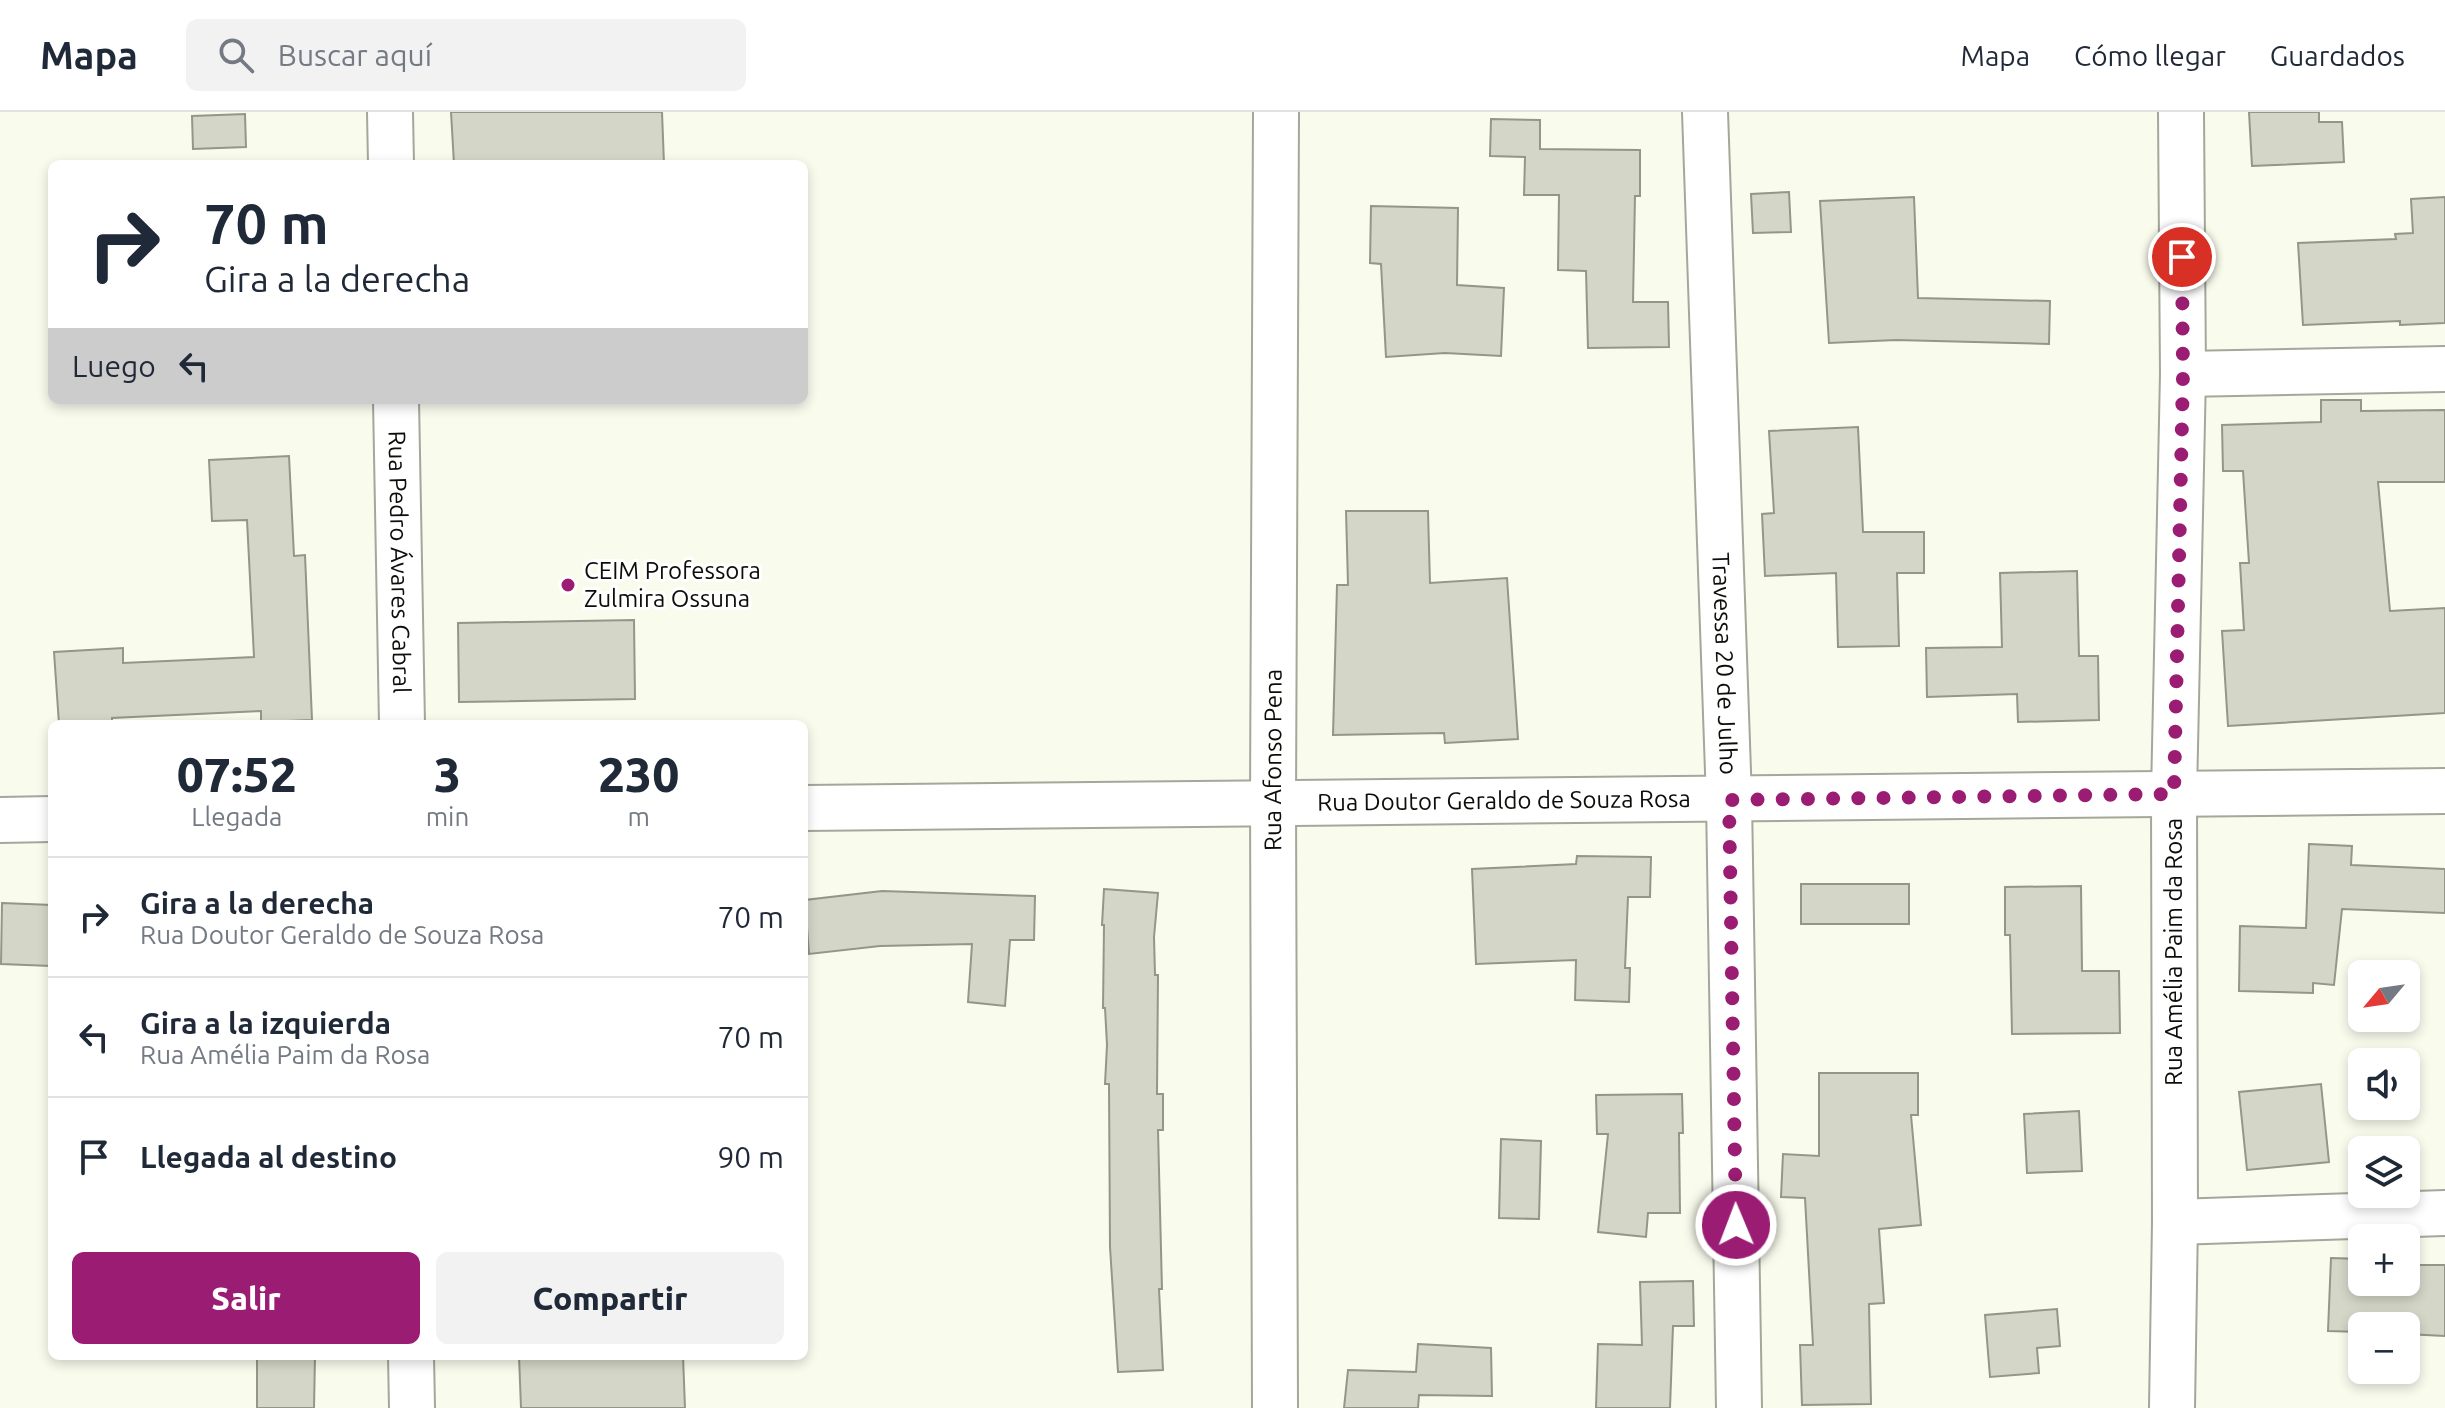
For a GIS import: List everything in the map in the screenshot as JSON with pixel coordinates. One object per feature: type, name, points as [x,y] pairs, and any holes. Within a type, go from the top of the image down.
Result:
[{"type":"street","points":[[390,112],[391,160]]},
{"type":"street","name":"Rua Afonso Pena","points":[[1275,1408],[1273,802],[1276,112]]},
{"type":"street","name":"Travessa 20 de Julho","points":[[1705,112],[1729,800],[1739,1408]]},
{"type":"street","name":"Rua Amélia Paim da Rosa","points":[[2172,1408],[2174,794],[2183,374],[2181,112]]},
{"type":"street","points":[[2183,374],[2445,369]]},
{"type":"street","name":"Rua Pedro Ávares Cabral","points":[[396,404],[402,720]]},
{"type":"street","name":"Rua Doutor Geraldo de Souza Rosa","points":[[808,808],[2445,791]]},
{"type":"street","points":[[0,820],[48,819]]},
{"type":"street","points":[[2175,1222],[2445,1213]]},
{"type":"street","points":[[411,1360],[412,1408]]},
{"type":"building","points":[[451,112],[662,112],[664,160],[454,160]]},
{"type":"building","points":[[2249,112],[2319,112],[2319,122],[2342,122],[2344,162],[2252,166]]},
{"type":"building","points":[[245,114],[246,147],[193,149],[192,116]]},
{"type":"building","points":[[1491,119],[1540,120],[1540,149],[1640,150],[1640,196],[1635,196],[1633,302],[1668,302],[1669,347],[1588,348],[1586,271],[1558,270],[1559,195],[1524,195],[1525,157],[1490,156]]},
{"type":"building","points":[[1789,192],[1791,232],[1753,233],[1751,194]]},
{"type":"building","points":[[1914,197],[1918,298],[2050,301],[2049,344],[1896,340],[1829,343],[1820,201]]},
{"type":"building","points":[[2445,197],[2445,323],[2400,325],[2400,321],[2303,325],[2298,243],[2396,239],[2395,234],[2413,233],[2411,199]]},
{"type":"building","points":[[1371,206],[1458,208],[1457,285],[1504,288],[1501,356],[1445,353],[1386,357],[1381,264],[1370,263]]},
{"type":"building","points":[[2321,400],[2361,400],[2361,411],[2445,410],[2445,482],[2378,482],[2390,611],[2445,608],[2445,713],[2228,726],[2222,631],[2244,630],[2240,563],[2249,563],[2243,471],[2223,471],[2222,425],[2321,422]]},
{"type":"building","points":[[1858,427],[1863,532],[1924,532],[1924,573],[1897,573],[1899,646],[1838,647],[1836,573],[1765,576],[1762,514],[1774,513],[1769,431]]},
{"type":"building","points":[[289,456],[294,556],[305,555],[312,720],[261,720],[261,711],[59,720],[54,652],[123,648],[123,663],[254,657],[247,520],[212,521],[209,460]]},
{"type":"building","points":[[1346,511],[1428,511],[1430,583],[1507,578],[1518,739],[1445,743],[1444,733],[1333,735],[1337,585],[1348,585]]},
{"type":"building","points":[[2077,571],[2079,656],[2098,656],[2099,720],[2018,722],[2017,694],[1927,697],[1926,648],[2002,647],[2000,573]]},
{"type":"building","points":[[634,620],[635,699],[459,702],[458,623]]},
{"type":"building","points":[[2309,844],[2352,846],[2351,865],[2445,869],[2445,913],[2342,909],[2334,985],[2313,983],[2313,993],[2239,991],[2240,926],[2306,928]]},
{"type":"building","points":[[1577,856],[1651,857],[1650,897],[1628,897],[1625,968],[1630,968],[1629,1002],[1575,1000],[1576,960],[1476,964],[1472,869],[1576,864]]},
{"type":"building","points":[[1801,884],[1909,884],[1909,924],[1801,924]]},
{"type":"building","points":[[2081,886],[2082,971],[2119,971],[2120,1033],[2012,1034],[2010,935],[2005,935],[2005,887]]},
{"type":"building","points":[[1104,889],[1158,893],[1154,937],[1155,975],[1158,975],[1157,1094],[1163,1094],[1163,1130],[1158,1130],[1163,1370],[1118,1372],[1110,1247],[1109,1084],[1105,1084]]},
{"type":"building","points":[[882,891],[1035,896],[1034,940],[1010,940],[1005,1006],[968,1002],[972,944],[880,946],[809,954],[808,900]]},
{"type":"building","points":[[2,903],[48,905],[48,966],[1,964]]},
{"type":"building","points":[[1819,1073],[1918,1073],[1918,1115],[1911,1115],[1921,1225],[1879,1229],[1884,1303],[1869,1304],[1871,1404],[1802,1405],[1800,1345],[1813,1345],[1805,1198],[1781,1197],[1783,1154],[1819,1156]]},
{"type":"building","points":[[2321,1084],[2329,1162],[2247,1170],[2239,1092]]},
{"type":"building","points":[[1682,1094],[1680,1213],[1648,1213],[1646,1237],[1598,1232],[1608,1134],[1597,1134],[1596,1095]]},
{"type":"building","points":[[2079,1111],[2082,1171],[2027,1173],[2024,1114]]},
{"type":"building","points":[[1501,1139],[1541,1141],[1539,1219],[1499,1218]]},
{"type":"building","points":[[2331,1258],[2348,1259],[2348,1296],[2420,1296],[2420,1265],[2445,1265],[2445,1336],[2420,1335],[2420,1312],[2348,1312],[2348,1332],[2328,1331]]},
{"type":"building","points":[[1693,1281],[1694,1326],[1673,1326],[1670,1408],[1596,1408],[1598,1344],[1642,1345],[1640,1282]]},
{"type":"building","points":[[2057,1309],[2060,1346],[2037,1348],[2039,1373],[1990,1377],[1985,1315]]},
{"type":"building","points":[[1418,1344],[1491,1348],[1492,1396],[1419,1395],[1418,1408],[1344,1408],[1348,1370],[1416,1372]]},
{"type":"building","points":[[257,1360],[315,1360],[314,1408],[257,1408]]},
{"type":"building","points":[[519,1360],[683,1360],[685,1408],[521,1408]]},
{"type":"place","name":"CEIM Professora Zulmira Ossuna","points":[[568,585]]},
{"type":"route","points":[[1736,1225],[1729,800],[2174,794],[2183,374],[2182,257]]}]
